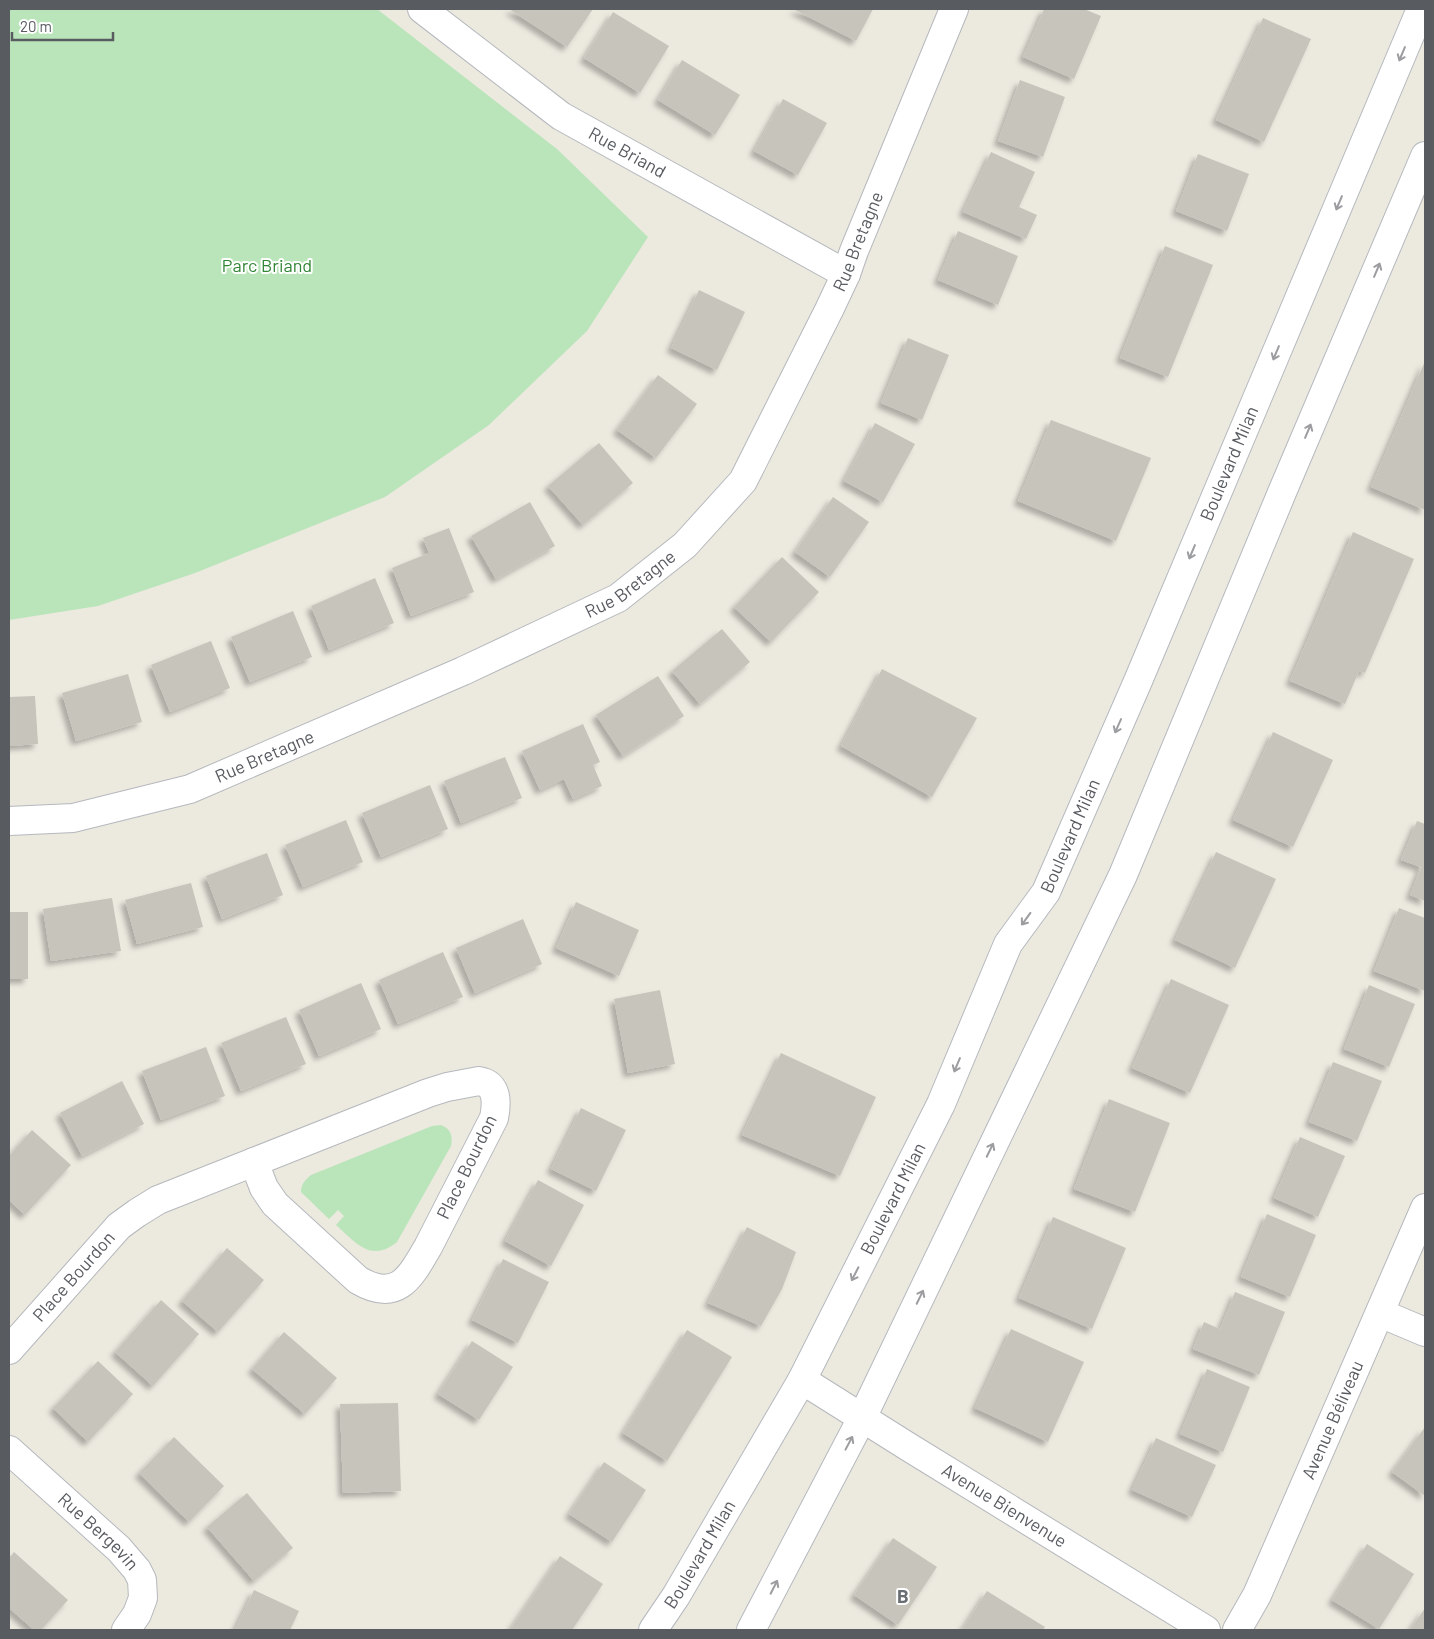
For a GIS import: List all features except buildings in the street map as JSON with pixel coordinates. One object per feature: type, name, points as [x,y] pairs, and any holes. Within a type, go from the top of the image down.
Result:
[{"type":"street","name":"Rue Briand","points":[[422,9],[561,116],[846,274]]},
{"type":"street","name":"Rue Bretagne","points":[[9,821],[73,818],[190,789],[463,671],[618,598],[685,545],[743,481],[846,274],[954,9]]},
{"type":"street","name":"Boulevard Milan","points":[[654,1630],[676,1596],[802,1380],[941,1104],[1008,944],[1046,892],[1142,672],[1421,9]]},
{"type":"street","points":[[751,1630],[862,1418],[1123,875],[1286,483],[1425,156]]},
{"type":"street","name":"Place Bourdon","points":[[9,1350],[119,1226],[158,1200],[428,1093],[479,1081],[486,1082],[492,1088],[496,1107],[494,1118],[428,1247],[410,1275],[396,1287],[388,1290],[370,1287],[358,1280],[275,1204],[264,1188],[254,1162]]},
{"type":"street","name":"Avenue Béliveau","points":[[1237,1630],[1257,1595],[1425,1208]]},
{"type":"street","points":[[1380,1313],[1425,1332]]},
{"type":"street","name":"Avenue Bienvenue","points":[[802,1380],[1206,1630]]},
{"type":"street","name":"Rue Bergevin","points":[[9,1450],[119,1549],[137,1570],[142,1580],[143,1598],[137,1614],[126,1630]]},
{"type":"green space","name":"Parc Briand","points":[[9,9],[377,9],[557,149],[648,237],[587,331],[489,425],[385,497],[195,573],[98,606],[9,620]]},
{"type":"green space","points":[[441,1125],[450,1133],[452,1139],[451,1146],[397,1242],[388,1248],[372,1251],[357,1244],[336,1225],[344,1216],[338,1210],[329,1219],[301,1192],[304,1182],[311,1175],[432,1126]]},
{"type":"district","name":"B","points":[[903,1596]]}]
